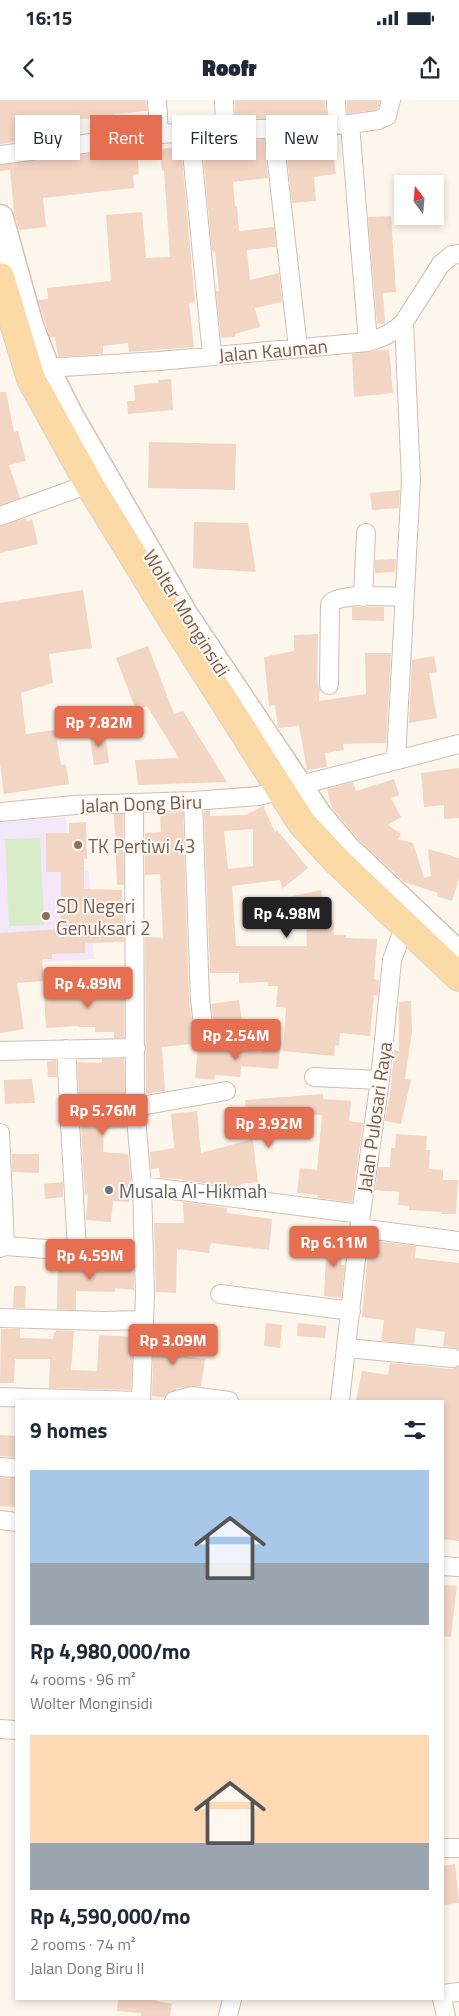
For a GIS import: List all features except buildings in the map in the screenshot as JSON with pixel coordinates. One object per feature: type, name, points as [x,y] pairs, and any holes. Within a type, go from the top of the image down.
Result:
[{"type":"main road","name":"Wolter Monginsidi","points":[[0,218],[30,326],[46,368],[69,414],[184,614],[290,788],[301,822],[337,861],[459,977]]},
{"type":"main road","name":"Wolter Monginsidi","points":[[0,277],[4,307],[32,379],[89,484],[172,620],[290,788],[319,816],[346,848],[459,955]]},
{"type":"street","points":[[157,100],[158,115]]},
{"type":"street","points":[[224,100],[224,115]]},
{"type":"street","points":[[336,100],[344,124],[368,342]]},
{"type":"street","points":[[337,124],[381,119],[387,116],[391,100]]},
{"type":"street","points":[[0,155],[90,143]]},
{"type":"street","points":[[193,160],[212,355]]},
{"type":"street","points":[[277,160],[298,348]]},
{"type":"street","name":"Jalan Kauman","points":[[46,368],[368,342],[389,334],[404,322],[441,264],[452,255],[459,254]]},
{"type":"street","points":[[396,759],[403,597],[411,480],[404,322]]},
{"type":"street","points":[[0,516],[89,484]]},
{"type":"street","points":[[363,596],[366,533]]},
{"type":"street","points":[[329,685],[330,604],[337,599],[363,596],[403,597]]},
{"type":"street","name":"Jalan Dong Biru","points":[[0,812],[75,805],[134,804],[258,796],[459,744]]},
{"type":"street","points":[[193,801],[200,999],[204,1033]]},
{"type":"street","points":[[134,804],[135,1107],[142,1186],[144,1256],[144,1320],[140,1400]]},
{"type":"street","name":"Jalan Pulosari Raya","points":[[340,1400],[360,1221],[380,1080],[392,960],[405,925]]},
{"type":"street","points":[[0,1051],[136,1048]]},
{"type":"street","points":[[66,1049],[77,1251]]},
{"type":"street","points":[[314,1077],[380,1080]]},
{"type":"street","points":[[135,1107],[226,1090]]},
{"type":"street","points":[[0,1133],[2,1247],[144,1256]]},
{"type":"street","points":[[142,1186],[360,1221],[459,1241]]},
{"type":"street","points":[[220,1294],[351,1311]]},
{"type":"street","points":[[0,1318],[104,1322],[144,1320]]},
{"type":"street","points":[[347,1348],[453,1358]]},
{"type":"street","points":[[178,1400],[192,1396],[222,1400]]},
{"type":"street","points":[[0,1397],[105,1400]]},
{"type":"street","points":[[0,1467],[15,1468]]},
{"type":"street","points":[[0,1520],[15,1522]]},
{"type":"street","points":[[444,1566],[459,1567]]},
{"type":"street","points":[[0,1729],[15,1730]]},
{"type":"street","points":[[444,1848],[459,1848]]},
{"type":"street","points":[[444,1994],[459,1992]]},
{"type":"street","points":[[228,2016],[232,2000]]},
{"type":"street","points":[[442,2000],[446,2016]]},
{"type":"shaded area","name":"SD Negeri Genuksari 2","points":[[66,817],[69,872],[89,871],[94,959],[0,965],[0,821]]},
{"type":"green space","points":[[40,838],[44,925],[9,926],[5,839]]},
{"type":"place","name":"TK Pertiwi 43","points":[[78,845]]},
{"type":"place","name":"SD Negeri Genuksari 2","points":[[46,916]]},
{"type":"place","name":"Musala Al-Hikmah","points":[[109,1190]]}]
